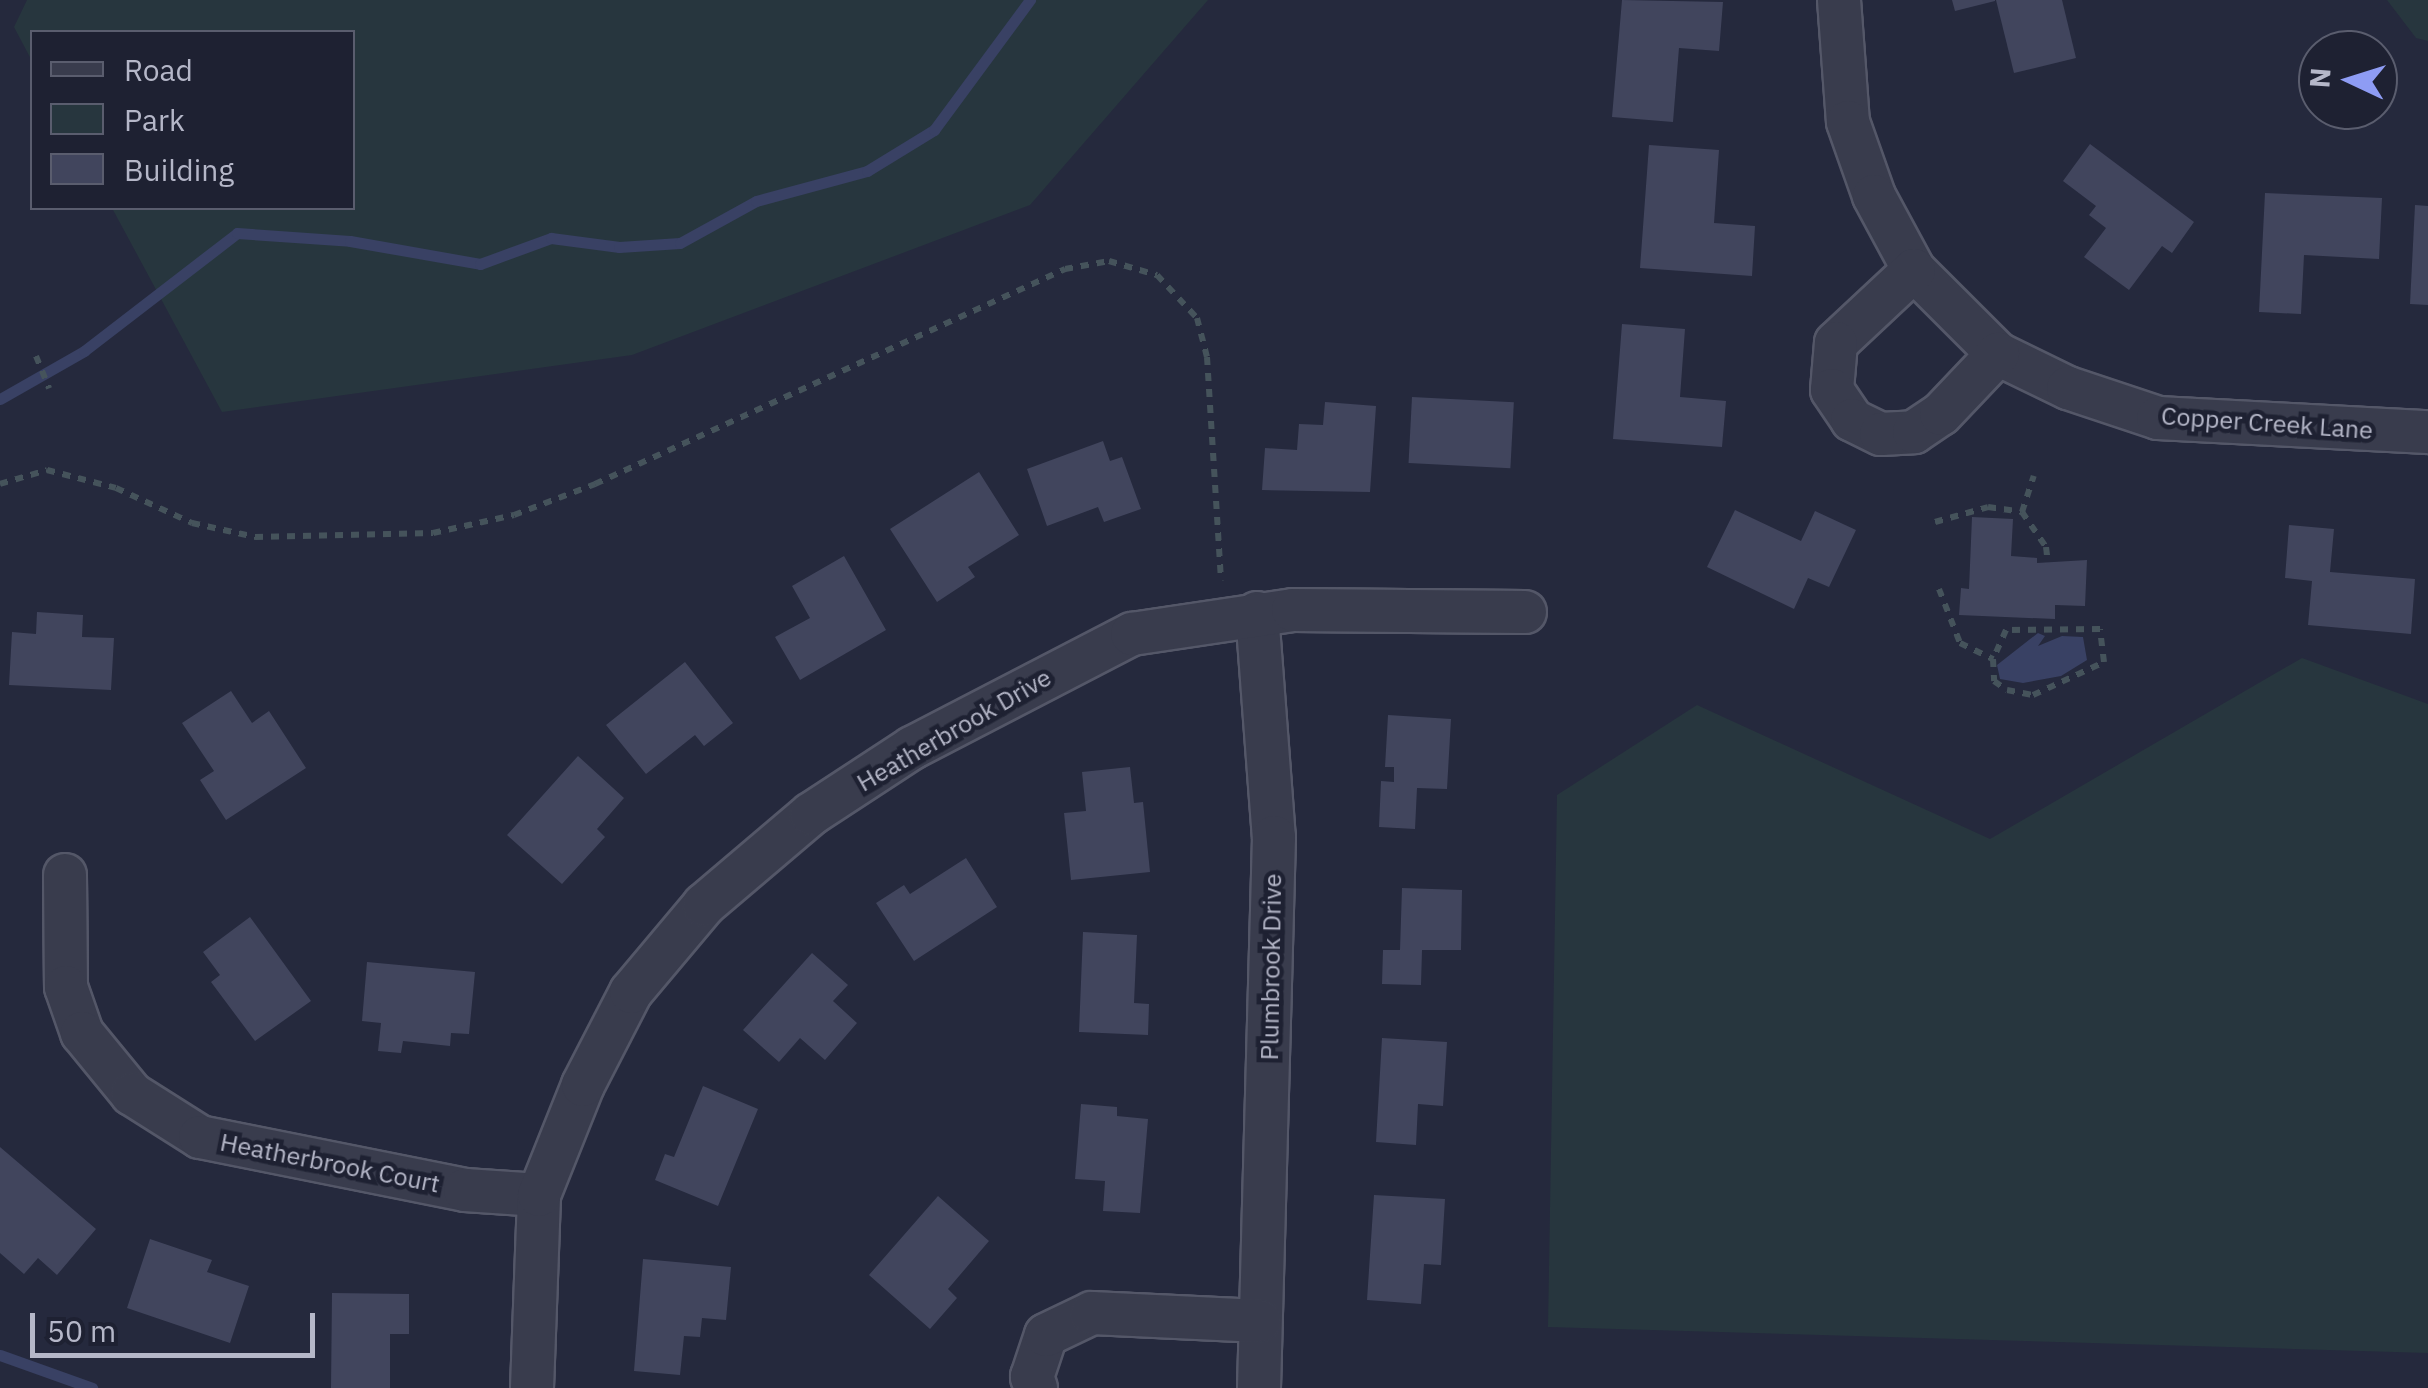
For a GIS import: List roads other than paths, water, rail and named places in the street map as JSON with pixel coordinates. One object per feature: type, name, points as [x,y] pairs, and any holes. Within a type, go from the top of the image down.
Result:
[{"type":"street","name":"Copper Creek Lane","points":[[1839,0],[1848,122],[1874,196],[1914,270],[1998,354],[2068,388],[2158,418],[2428,432]]},
{"type":"street","points":[[1914,270],[1836,343],[1832,390],[1852,420],[1881,434],[1914,432],[1940,414],[1998,354]]},
{"type":"street","name":"Heatherbrook Drive","points":[[532,1388],[539,1196],[582,1084],[631,992],[704,904],[811,814],[912,748],[1132,634],[1241,614],[1525,612]]},
{"type":"street","name":"Plumbrook Drive","points":[[1241,614],[1274,837],[1259,1388]]},
{"type":"street","name":"Heatherbrook Court","points":[[65,875],[66,987],[82,1033],[132,1094],[200,1137],[464,1190],[539,1196]]},
{"type":"street","points":[[1036,1388],[1032,1377],[1046,1335],[1092,1313],[1260,1320]]},
{"type":"water","points":[[2038,633],[2045,636],[2038,646],[2062,636],[2083,637],[2087,660],[2061,676],[2023,683],[2000,679],[1997,665]]},
{"type":"waterway","points":[[0,399],[84,351],[237,233],[350,241],[480,264],[551,238],[619,247],[680,243],[756,201],[867,171],[934,130],[1030,0]]},
{"type":"waterway","points":[[0,1355],[92,1388]]}]
